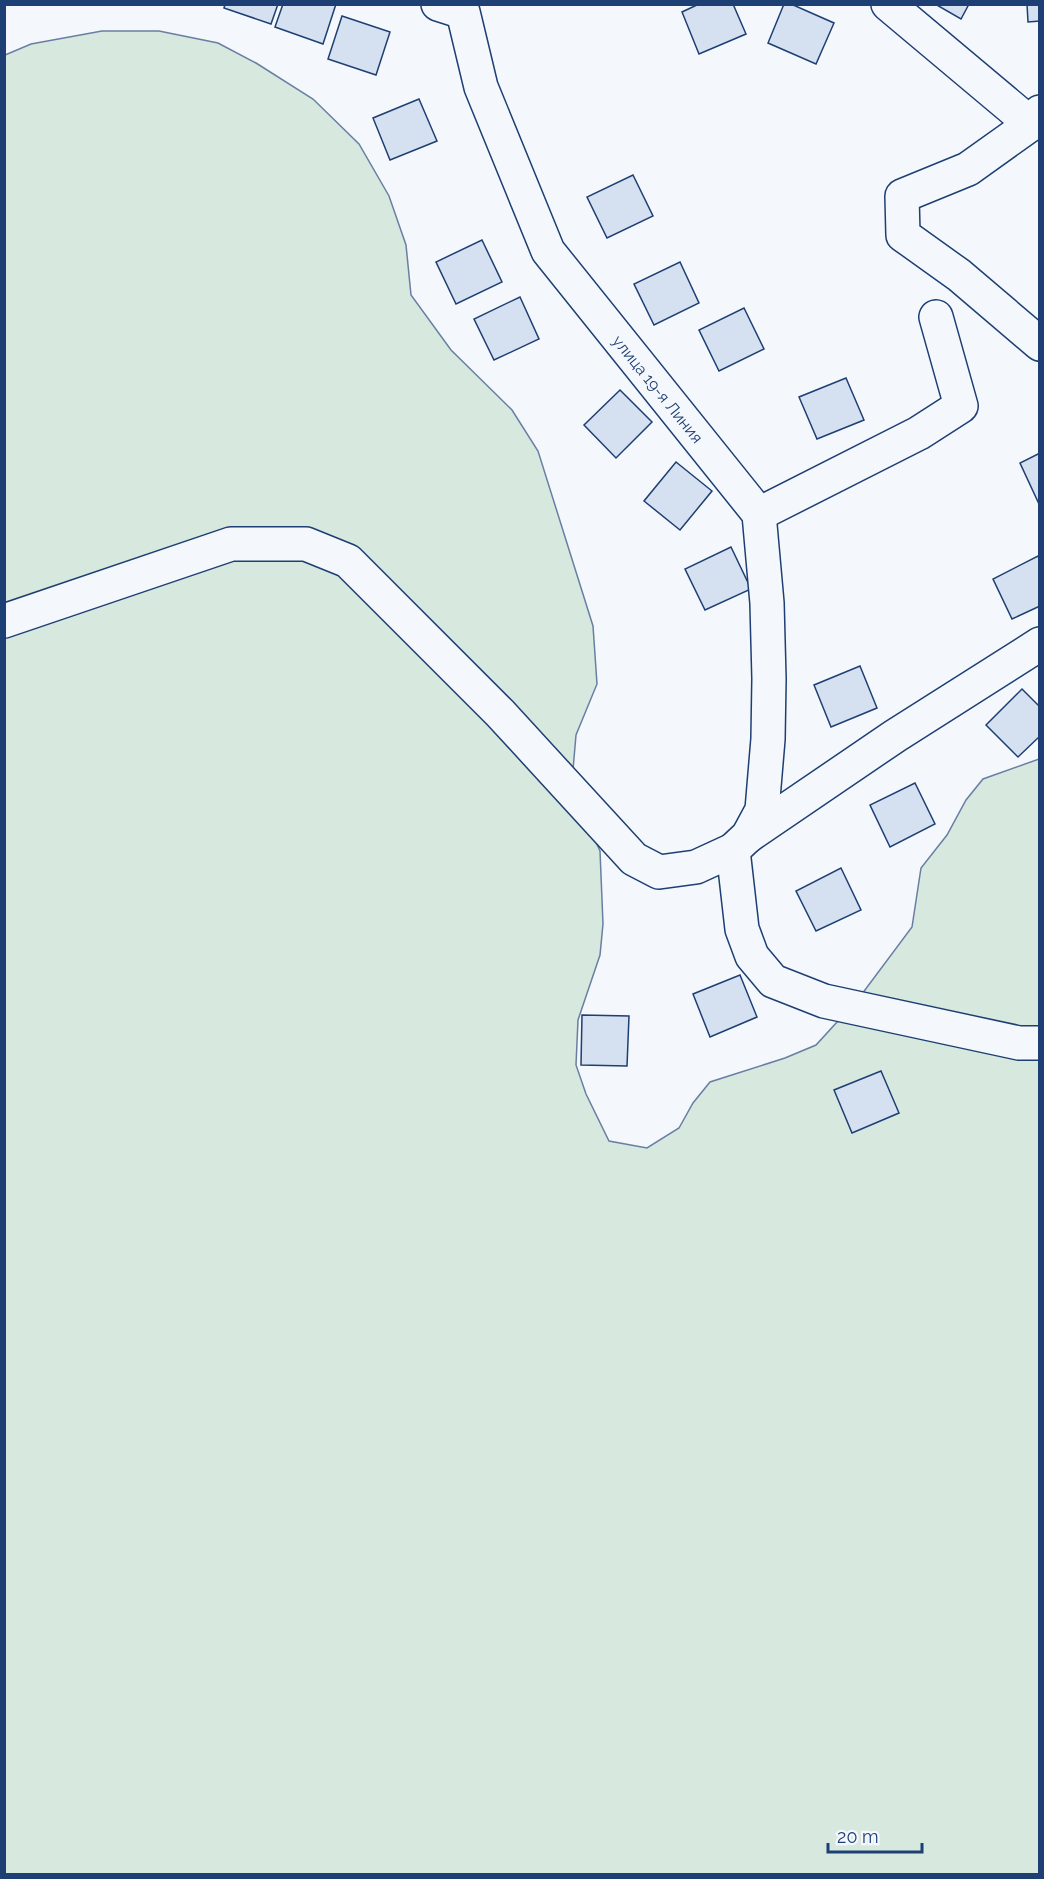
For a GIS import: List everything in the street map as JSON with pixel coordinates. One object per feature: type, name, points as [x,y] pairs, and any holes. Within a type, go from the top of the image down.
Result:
[{"type":"street","points":[[888,4],[1035,118],[968,169],[902,196],[902,216],[903,235],[959,275],[1040,344]]},
{"type":"street","name":"улица 19-я Линия","points":[[462,7],[481,87],[548,251],[759,514]]},
{"type":"street","points":[[936,317],[961,406],[919,433],[759,514],[767,603],[768,739],[748,832],[742,929],[752,956],[773,981],[824,1001],[1018,1043],[1040,1043]]},
{"type":"street","points":[[4,621],[231,544],[306,544],[348,561],[500,712],[634,859],[659,872],[696,867],[1040,644]]},
{"type":"shaded area","points":[[102,31],[159,31],[218,43],[256,63],[313,99],[359,144],[389,196],[406,245],[411,295],[451,350],[512,410],[538,451],[593,626],[597,684],[576,735],[571,793],[600,851],[603,924],[600,955],[578,1020],[576,1065],[586,1094],[609,1141],[647,1148],[679,1128],[693,1103],[710,1082],[785,1058],[816,1045],[859,998],[912,927],[921,868],[947,835],[966,800],[983,779],[1039,759],[1039,1874],[5,1874],[5,55],[31,44]]},
{"type":"building","points":[[225,4],[278,4],[271,24],[224,8]]},
{"type":"building","points":[[283,4],[336,4],[323,44],[275,27]]},
{"type":"building","points":[[699,4],[733,4],[746,34],[699,54],[682,12]]},
{"type":"building","points":[[784,4],[791,4],[834,23],[816,64],[768,43]]},
{"type":"building","points":[[935,4],[969,4],[961,19]]},
{"type":"building","points":[[1027,4],[1040,4],[1040,21],[1028,22]]},
{"type":"building","points":[[342,16],[390,32],[376,75],[328,59]]},
{"type":"building","points":[[419,99],[437,141],[390,160],[373,118]]},
{"type":"building","points":[[633,175],[653,216],[607,238],[587,197]]},
{"type":"building","points":[[482,240],[502,282],[456,304],[436,262]]},
{"type":"building","points":[[680,262],[699,303],[654,325],[634,284]]},
{"type":"building","points":[[520,297],[539,339],[494,360],[474,319]]},
{"type":"building","points":[[744,308],[764,349],[719,371],[699,330]]},
{"type":"building","points":[[846,378],[864,420],[817,439],[799,397]]},
{"type":"building","points":[[620,390],[652,422],[616,458],[584,425]]},
{"type":"building","points":[[1040,453],[1040,504],[1039,504],[1020,463]]},
{"type":"building","points":[[676,462],[712,491],[680,530],[644,501]]},
{"type":"building","points":[[731,547],[751,589],[705,610],[685,569]]},
{"type":"building","points":[[1038,556],[1040,560],[1040,606],[1012,619],[993,579]]},
{"type":"building","points":[[860,666],[877,708],[831,727],[814,685]]},
{"type":"building","points":[[1022,689],[1040,707],[1040,736],[1018,757],[986,725]]},
{"type":"building","points":[[915,783],[935,824],[890,847],[870,805]]},
{"type":"building","points":[[841,868],[861,910],[816,931],[796,891]]},
{"type":"building","points":[[740,975],[757,1017],[710,1037],[693,994]]},
{"type":"building","points":[[582,1015],[629,1016],[627,1066],[581,1065]]},
{"type":"building","points":[[881,1071],[899,1113],[852,1133],[834,1090]]}]
